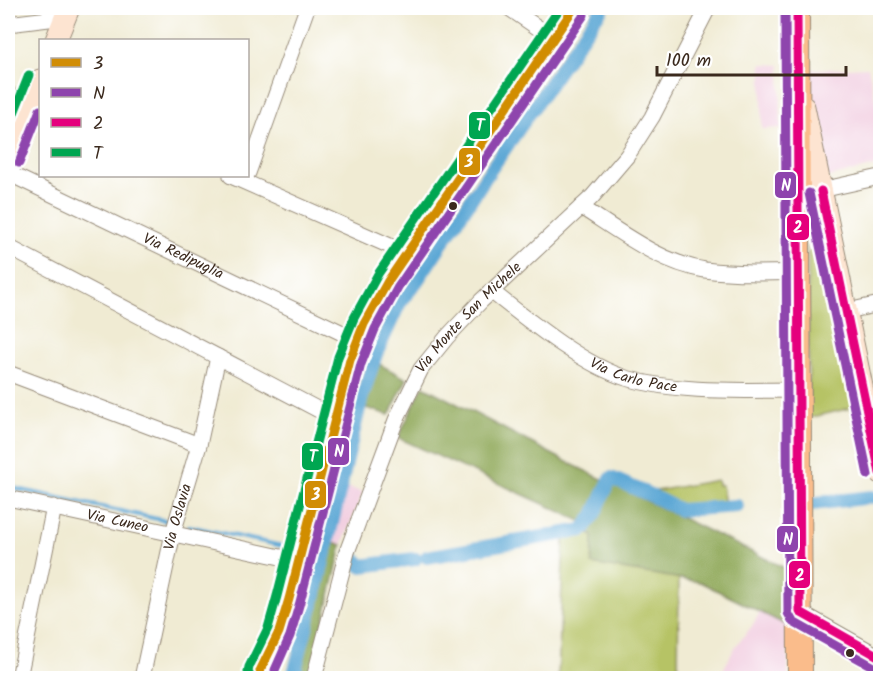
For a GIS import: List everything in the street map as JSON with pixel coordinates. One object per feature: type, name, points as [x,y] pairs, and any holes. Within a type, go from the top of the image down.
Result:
[{"type":"main road","points":[[260,676],[279,632],[345,379],[357,340],[370,310],[406,253],[574,8]]},
{"type":"main road","points":[[56,39],[67,12]]},
{"type":"main road","points":[[797,16],[800,678]]},
{"type":"main road","points":[[798,80],[880,474]]},
{"type":"main road","points":[[8,158],[39,87]]},
{"type":"street","points":[[249,158],[307,8]]},
{"type":"street","points":[[509,8],[554,38]]},
{"type":"street","name":"Via Monte San Michele","points":[[314,678],[347,552],[396,420],[422,369],[447,337],[491,291],[581,207],[627,156],[640,137],[708,8]]},
{"type":"street","points":[[8,24],[67,12]]},
{"type":"street","name":"Via Redipuglia","points":[[8,173],[357,340]]},
{"type":"street","points":[[244,177],[406,253]]},
{"type":"street","points":[[821,190],[880,177]]},
{"type":"street","points":[[581,207],[637,243],[682,264],[703,270],[726,272],[799,272]]},
{"type":"street","points":[[8,247],[336,419]]},
{"type":"street","name":"Via Carlo Pace","points":[[491,291],[534,326],[595,364],[625,377],[657,385],[727,390],[800,390]]},
{"type":"street","points":[[847,311],[880,304]]},
{"type":"street","name":"Via Oslavia","points":[[142,678],[173,533],[199,445],[218,357]]},
{"type":"street","points":[[8,373],[199,445]]},
{"type":"street","name":"Via Cuneo","points":[[8,498],[299,561]]},
{"type":"street","points":[[19,678],[54,507]]},
{"type":"street","points":[[800,612],[880,657]]},
{"type":"shaded area","points":[[762,64],[780,65],[781,128],[762,129]]},
{"type":"shaded area","points":[[868,67],[880,120],[880,165],[824,178],[808,70]]},
{"type":"shaded area","points":[[346,487],[363,492],[342,545],[333,542]]},
{"type":"shaded area","points":[[760,612],[788,626],[788,678],[722,678],[722,672],[735,647]]},
{"type":"green space","points":[[8,84],[23,93],[8,130]]},
{"type":"green space","points":[[807,149],[859,406],[809,418]]},
{"type":"green space","points":[[377,363],[407,379],[389,415],[363,407]]},
{"type":"green space","points":[[423,386],[567,462],[789,570],[788,626],[700,582],[592,564],[593,536],[586,532],[590,525],[398,438]]},
{"type":"green space","points":[[717,480],[718,485],[722,485],[725,505],[680,508],[650,492]]},
{"type":"green space","points":[[586,532],[593,536],[593,564],[679,578],[678,678],[558,678],[564,537]]},
{"type":"green space","points":[[333,542],[342,545],[310,678],[297,678]]},
{"type":"waterway","points":[[294,673],[315,595],[361,400],[376,354],[399,304],[417,281],[602,8]]},
{"type":"waterway","points":[[427,557],[583,530],[594,515],[611,478],[680,510],[737,506]]},
{"type":"waterway","points":[[8,487],[167,521]]},
{"type":"waterway","points":[[811,504],[872,497]]},
{"type":"waterway","points":[[189,526],[287,547]]},
{"type":"waterway","points":[[320,549],[325,549]]},
{"type":"waterway","points":[[352,555],[361,566],[415,559]]},
{"type":"transit line","name":"T","points":[[251,678],[248,672],[249,667],[268,628],[338,357],[354,318],[378,274],[560,8]]},
{"type":"transit line","name":"3","points":[[260,671],[279,632],[289,599],[350,360],[364,324],[388,281],[574,8]]},
{"type":"transit line","name":"N","points":[[785,8],[788,613],[793,622],[874,667]]},
{"type":"transit line","name":"2","points":[[797,8],[800,612],[880,657]]},
{"type":"transit line","name":"N","points":[[275,670],[290,636],[300,602],[361,364],[375,329],[398,287],[584,15]]},
{"type":"transit line","name":"T","points":[[8,128],[29,75]]},
{"type":"transit line","name":"N","points":[[19,163],[39,113]]},
{"type":"transit line","name":"2","points":[[821,191],[880,473]]},
{"type":"transit line","name":"N","points":[[809,193],[868,475]]}]
